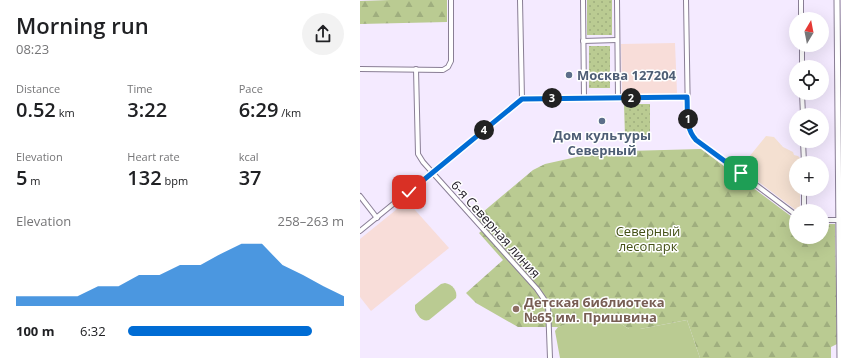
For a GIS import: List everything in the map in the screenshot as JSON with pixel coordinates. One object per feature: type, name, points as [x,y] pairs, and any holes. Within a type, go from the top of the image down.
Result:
[{"type":"street","points":[[360,68],[443,70],[448,67],[451,61],[451,0]]},
{"type":"street","points":[[520,0],[522,99]]},
{"type":"street","points":[[583,0],[584,98]]},
{"type":"street","points":[[617,0],[618,98]]},
{"type":"street","points":[[686,0],[688,128],[696,140],[789,210]]},
{"type":"street","points":[[801,0],[801,12]]},
{"type":"street","points":[[836,0],[840,358]]},
{"type":"street","points":[[584,41],[617,40]]},
{"type":"street","name":"6-я Северная линия","points":[[416,69],[418,154],[536,289],[548,305],[550,358]]},
{"type":"street","points":[[360,231],[522,99],[687,97]]},
{"type":"street","points":[[360,196],[377,218]]},
{"type":"street","points":[[829,220],[839,220]]},
{"type":"shaded area","points":[[675,43],[677,93],[622,94],[621,44]]},
{"type":"shaded area","points":[[766,136],[774,137],[783,147],[793,152],[794,155],[798,156],[789,156],[789,196],[800,196],[800,204],[789,205],[740,168]]},
{"type":"shaded area","points":[[407,201],[449,248],[371,311],[360,297],[360,239]]},
{"type":"green space","points":[[447,0],[447,22],[360,24],[360,1]]},
{"type":"green space","points":[[587,0],[612,0],[612,35],[587,35]]},
{"type":"green space","points":[[589,46],[610,46],[610,88],[589,88]]},
{"type":"green space","points":[[624,104],[650,104],[650,137],[625,137]]},
{"type":"green space","name":"Северный лесопарк","points":[[701,149],[789,215],[789,244],[829,244],[829,224],[835,224],[837,344],[831,347],[831,358],[700,358],[687,320],[640,329],[629,329],[612,318],[571,323],[558,327],[518,327],[476,303],[466,293],[503,260],[479,233],[485,228],[477,217],[533,170],[545,164],[581,156],[589,152]]},
{"type":"green space","points":[[445,283],[454,288],[456,298],[429,320],[422,319],[415,310],[415,305],[441,284]]},
{"type":"green space","points":[[598,315],[612,318],[629,329],[640,329],[687,320],[700,358],[560,358],[555,331],[558,327],[584,317]]},
{"type":"place","name":"Москва 127204","points":[[569,75]]},
{"type":"place","name":"Дом культуры Северный","points":[[602,121]]},
{"type":"place","name":"Детская библиотека №65 им. Пришвина","points":[[516,309]]},
{"type":"route","points":[[409,192],[522,99],[687,97],[688,128],[691,134],[696,140],[741,173]]}]
